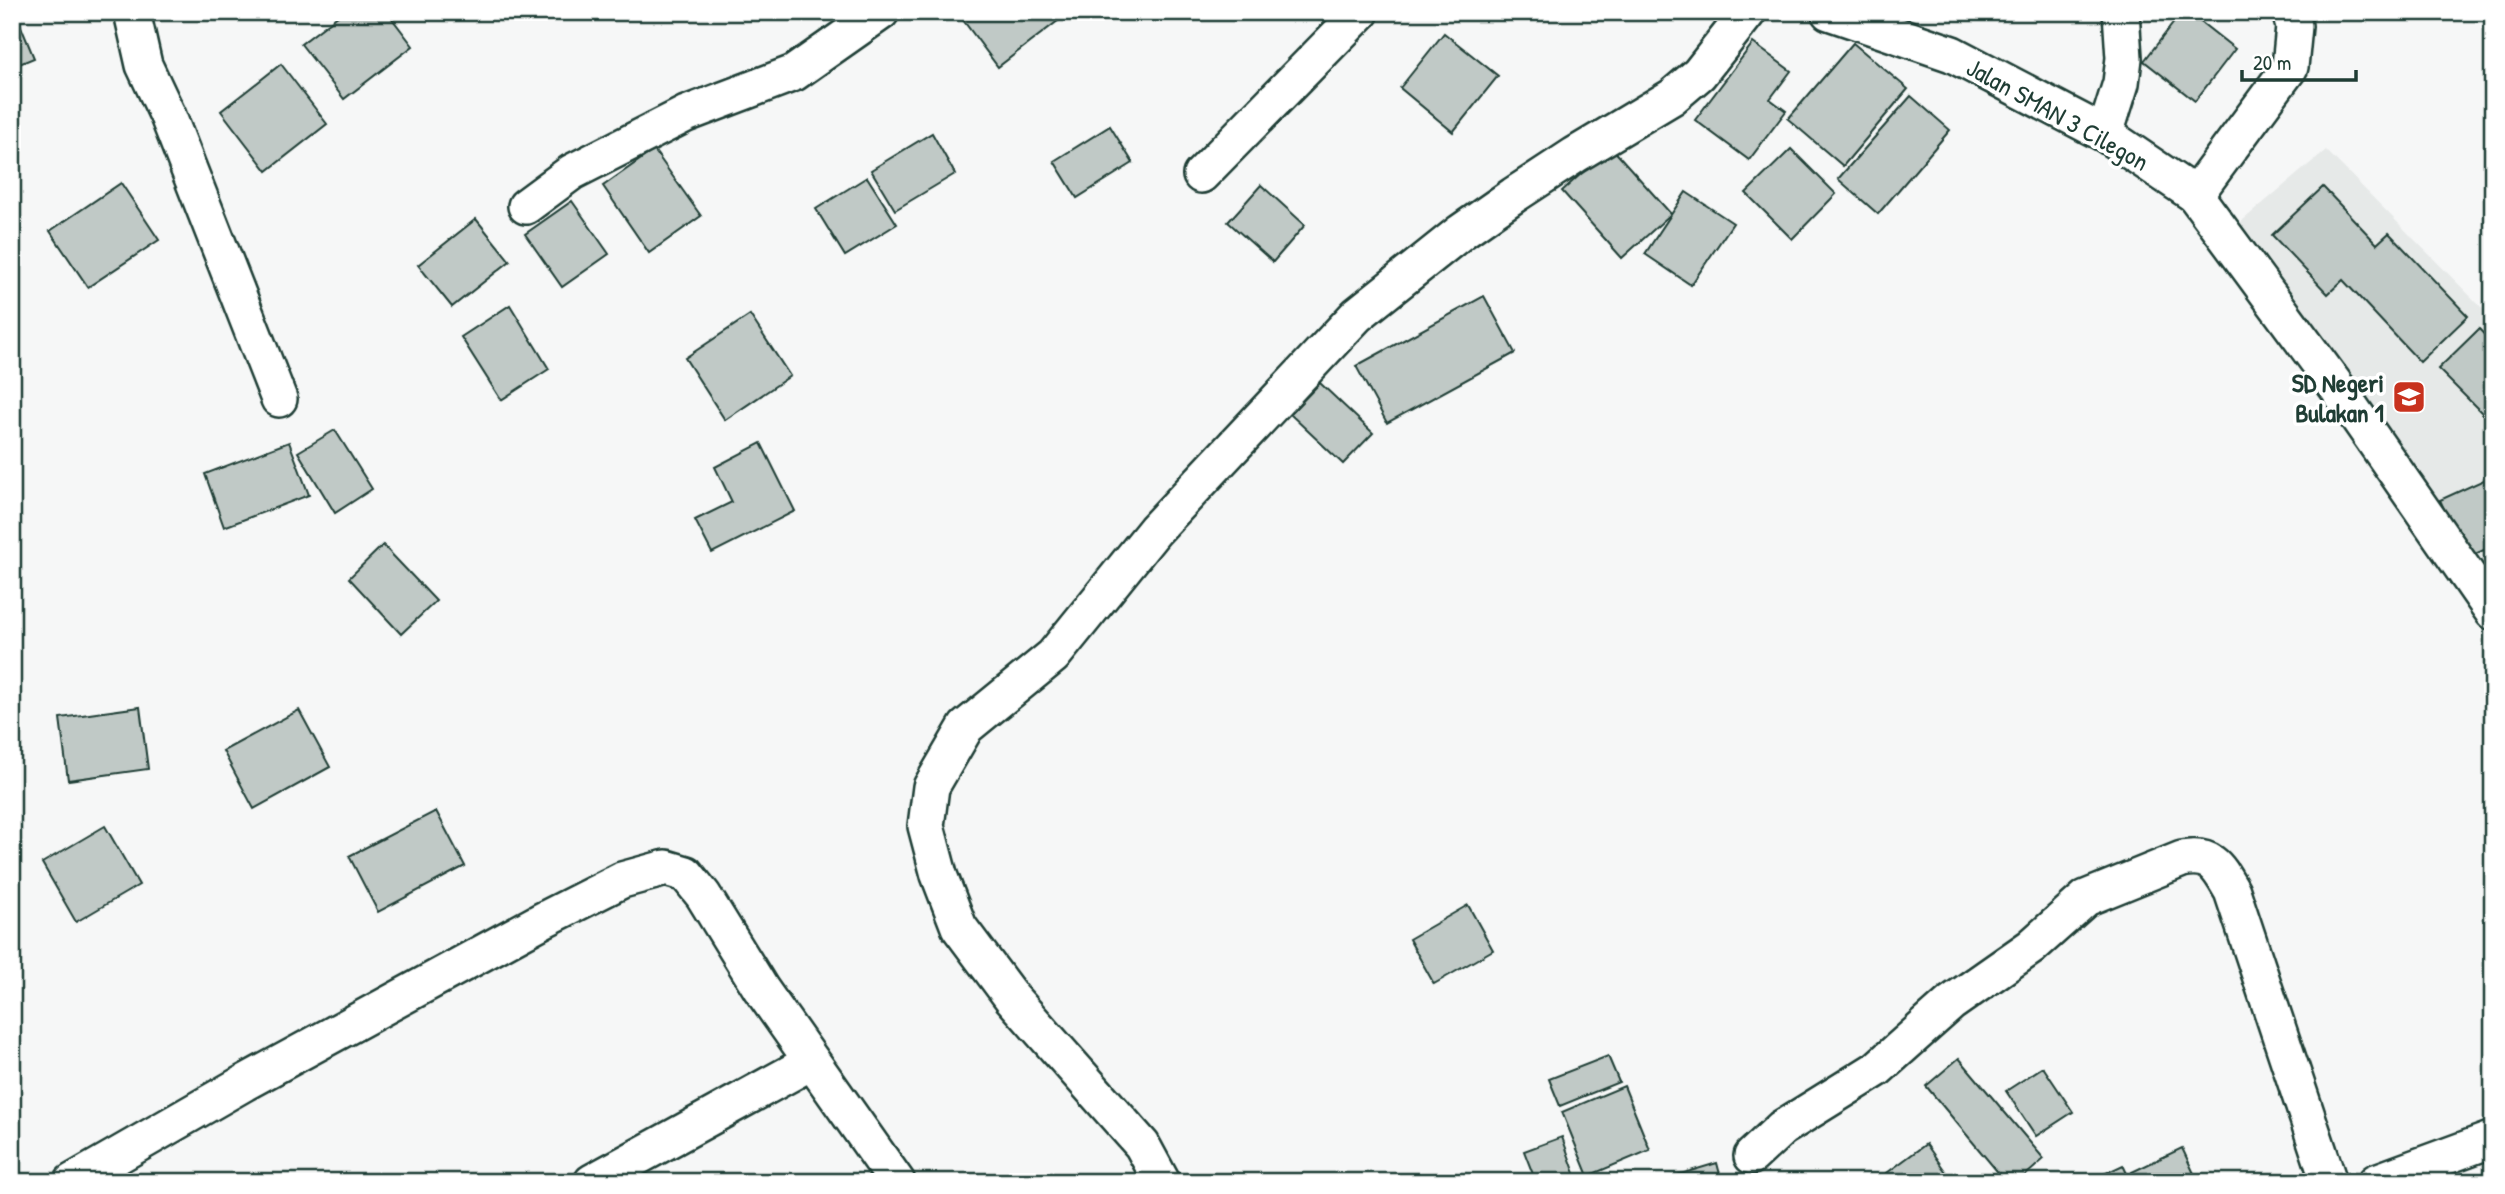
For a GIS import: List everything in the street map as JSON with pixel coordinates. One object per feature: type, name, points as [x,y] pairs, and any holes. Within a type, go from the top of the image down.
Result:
[{"type":"street","points":[[132,12],[144,65],[173,128],[279,398]]},
{"type":"street","points":[[526,206],[572,172],[686,114],[794,73],[881,12]]},
{"type":"street","points":[[1201,175],[1361,12]]},
{"type":"street","points":[[1162,1182],[1142,1145],[1012,998],[959,927],[939,875],[926,826],[931,788],[966,727],[1053,656],[1155,530],[1357,315],[1461,232],[1514,195],[1672,97],[1699,74],[1748,12]]},
{"type":"street","name":"Jalan SMAN 3 Cilegon","points":[[1829,12],[1952,54],[2105,134],[2195,195],[2336,386],[2493,612]]},
{"type":"street","points":[[2105,134],[2121,83],[2121,12]]},
{"type":"street","points":[[2195,195],[2290,67],[2294,26],[2290,12]]},
{"type":"street","points":[[1752,1156],[1782,1128],[1877,1069],[1951,1003],[2031,947],[2086,898],[2182,859],[2199,856],[2210,861],[2223,875],[2232,891],[2329,1182]]},
{"type":"street","points":[[72,1182],[244,1083],[544,920],[622,880],[666,868],[686,874],[703,895],[761,989],[897,1182]]},
{"type":"street","points":[[592,1182],[811,1062]]},
{"type":"street","points":[[2376,1182],[2493,1139]]},
{"type":"shaded area","name":"SD Negeri Bulakan 1","points":[[2326,150],[2493,319],[2493,344],[2478,330],[2439,369],[2493,424],[2493,493],[2486,479],[2440,500],[2466,558],[2493,546],[2493,602],[2236,226]],"holes":[[[2323,187],[2377,244],[2389,233],[2329,294],[2273,235]]]},
{"type":"building","points":[[12,12],[15,12],[34,58],[12,67]]},
{"type":"building","points":[[343,12],[387,12],[413,46],[344,99],[301,44]]},
{"type":"building","points":[[957,12],[1053,12],[1059,20],[998,67]]},
{"type":"building","points":[[2182,12],[2188,12],[2235,49],[2195,101],[2144,61]]},
{"type":"building","points":[[1444,33],[1498,76],[1453,132],[1400,88]]},
{"type":"building","points":[[1753,43],[1791,71],[1770,99],[1786,111],[1749,160],[1695,120]]},
{"type":"building","points":[[1853,43],[1908,89],[1843,166],[1788,119]]},
{"type":"building","points":[[281,64],[327,124],[267,171],[221,111]]},
{"type":"building","points":[[1911,96],[1950,130],[1878,214],[1838,179]]},
{"type":"building","points":[[1110,126],[1133,163],[1077,198],[1054,161]]},
{"type":"building","points":[[932,133],[955,174],[895,210],[871,170]]},
{"type":"building","points":[[1611,147],[1671,214],[1622,258],[1562,191]]},
{"type":"building","points":[[1791,149],[1836,194],[1792,239],[1746,193]]},
{"type":"building","points":[[654,150],[701,216],[649,253],[603,186]]},
{"type":"building","points":[[867,177],[897,224],[845,256],[816,209]]},
{"type":"building","points":[[121,183],[159,240],[88,287],[50,231]]},
{"type":"building","points":[[1261,185],[1305,225],[1273,262],[1228,222]]},
{"type":"building","points":[[2323,187],[2377,244],[2389,233],[2468,316],[2420,362],[2343,280],[2328,294],[2272,235]]},
{"type":"building","points":[[1686,192],[1733,223],[1691,285],[1645,254]]},
{"type":"building","points":[[572,201],[609,254],[562,287],[525,234]]},
{"type":"building","points":[[476,219],[510,261],[452,307],[418,265]]},
{"type":"building","points":[[1484,296],[1515,353],[1387,423],[1356,366]]},
{"type":"building","points":[[510,305],[549,369],[501,400],[461,337]]},
{"type":"building","points":[[750,315],[790,376],[725,420],[685,358]]},
{"type":"building","points":[[2479,329],[2493,344],[2493,424],[2438,369]]},
{"type":"building","points":[[1320,383],[1373,433],[1343,464],[1290,414]]},
{"type":"building","points":[[335,430],[372,489],[335,513],[298,452]]},
{"type":"building","points":[[289,442],[309,495],[224,527],[205,474]]},
{"type":"building","points":[[761,443],[795,511],[712,553],[695,520],[732,502],[715,467]]},
{"type":"building","points":[[2486,479],[2493,493],[2493,546],[2466,558],[2440,500]]},
{"type":"building","points":[[383,545],[436,601],[401,634],[349,578]]},
{"type":"building","points":[[140,707],[148,769],[68,780],[60,718]]},
{"type":"building","points":[[299,710],[330,767],[254,809],[223,751]]},
{"type":"building","points":[[436,811],[465,866],[378,912],[349,856]]},
{"type":"building","points":[[105,826],[139,885],[76,922],[42,863]]},
{"type":"building","points":[[1468,905],[1493,950],[1434,984],[1409,939]]},
{"type":"building","points":[[1608,1056],[1619,1082],[1560,1106],[1549,1079]]},
{"type":"building","points":[[1959,1058],[2044,1159],[2018,1182],[2006,1182],[1926,1086]]},
{"type":"building","points":[[2043,1067],[2073,1112],[2036,1136],[2006,1091]]},
{"type":"building","points":[[1624,1086],[1650,1150],[1588,1176],[1562,1112]]},
{"type":"building","points":[[1562,1137],[1578,1182],[1536,1182],[1524,1151]]},
{"type":"building","points":[[1926,1144],[1953,1182],[1876,1181]]},
{"type":"building","points":[[2182,1148],[2198,1182],[2136,1182],[2132,1172]]},
{"type":"building","points":[[1717,1163],[1722,1182],[1654,1182]]},
{"type":"building","points":[[2123,1165],[2131,1182],[2087,1182]]},
{"type":"place","name":"SD Negeri Bulakan 1","points":[[2409,397]]}]
